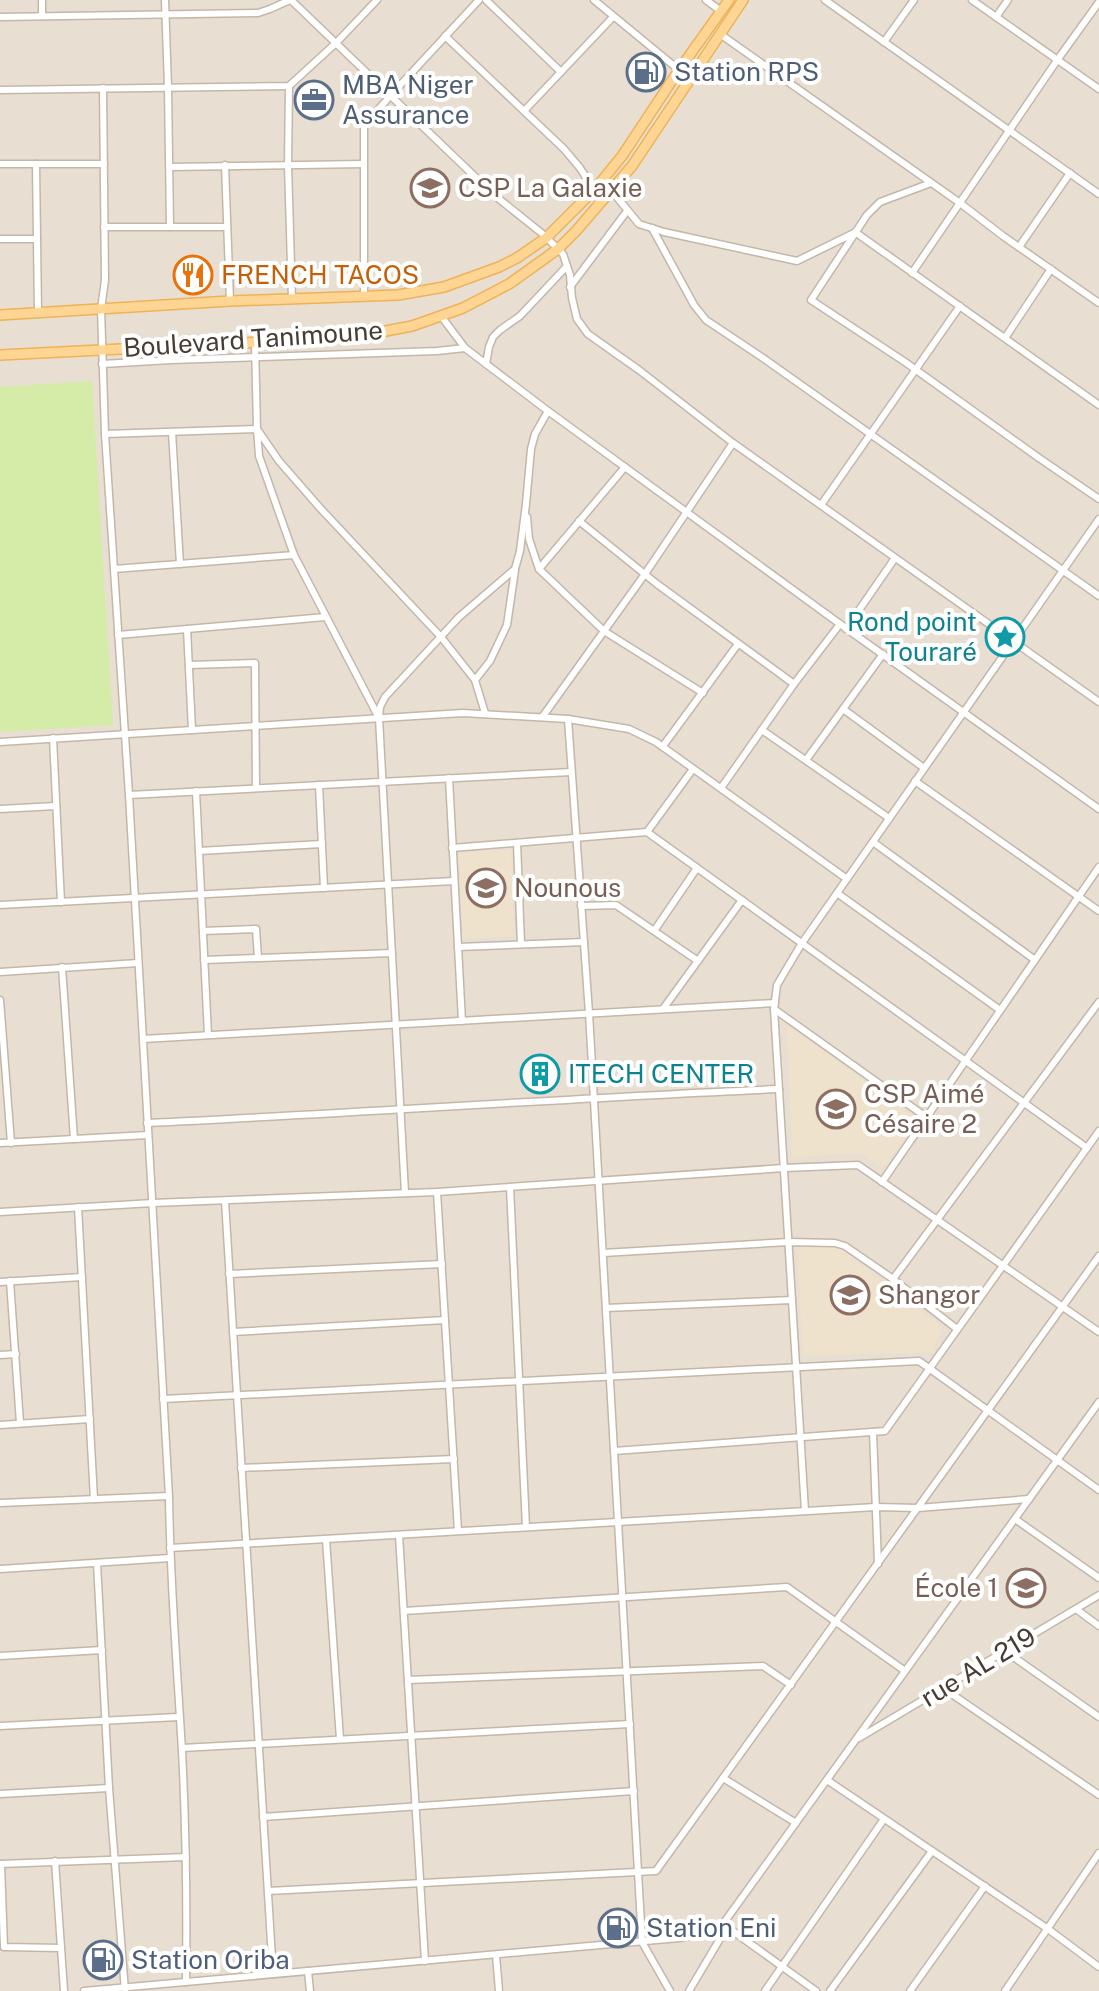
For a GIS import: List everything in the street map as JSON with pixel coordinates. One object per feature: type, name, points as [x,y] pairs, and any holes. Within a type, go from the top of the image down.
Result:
[{"type":"main road","name":"Boulevard Tanimoune","points":[[0,315],[230,301],[398,295],[444,287],[499,267],[546,238],[594,190],[622,156],[729,0]]},
{"type":"main road","name":"Boulevard Tanimoune","points":[[0,355],[370,334],[412,326],[463,308],[507,286],[558,249],[632,166],[743,0]]},
{"type":"street","points":[[42,0],[42,16]]},
{"type":"street","points":[[165,0],[170,227]]},
{"type":"street","points":[[0,17],[258,13],[290,0],[494,195],[563,254],[577,319],[588,334],[733,443],[1099,702]]},
{"type":"street","points":[[0,90],[289,86],[377,0]]},
{"type":"street","points":[[364,297],[364,126],[479,0]]},
{"type":"street","points":[[486,0],[561,72]]},
{"type":"street","points":[[594,0],[679,70]]},
{"type":"street","points":[[706,0],[721,11]]},
{"type":"street","points":[[825,0],[1099,194]]},
{"type":"street","points":[[884,42],[914,0]]},
{"type":"street","points":[[972,0],[1099,89]]},
{"type":"street","points":[[996,17],[1008,0]]},
{"type":"street","points":[[912,273],[1099,2]]},
{"type":"street","points":[[524,111],[613,17]]},
{"type":"street","points":[[720,34],[1099,303]]},
{"type":"street","points":[[445,36],[568,153],[594,190]]},
{"type":"street","points":[[289,86],[292,299]]},
{"type":"street","points":[[103,88],[105,280],[101,309],[105,434],[169,1496],[186,1857],[186,1982]]},
{"type":"street","points":[[0,164],[104,164]]},
{"type":"street","points":[[36,164],[38,313]]},
{"type":"street","points":[[170,167],[363,164]]},
{"type":"street","points":[[225,165],[230,301]]},
{"type":"street","points":[[1019,247],[1070,173]]},
{"type":"street","points":[[931,183],[880,202],[855,232],[811,300],[1099,499]]},
{"type":"street","points":[[611,190],[639,224],[797,261],[855,232]]},
{"type":"street","points":[[570,287],[627,211]]},
{"type":"street","points":[[104,227],[226,227]]},
{"type":"street","points":[[652,228],[694,305],[706,320],[1099,596]]},
{"type":"street","points":[[855,232],[1099,405]]},
{"type":"street","points":[[0,239],[37,239]]},
{"type":"street","points":[[486,364],[493,337],[520,316],[567,266]]},
{"type":"street","points":[[1005,338],[1051,269]]},
{"type":"street","points":[[821,505],[960,306]]},
{"type":"street","points":[[441,316],[465,348],[548,411],[1099,809]]},
{"type":"street","points":[[255,342],[259,456],[294,555],[379,718]]},
{"type":"street","points":[[102,364],[465,348]]},
{"type":"street","points":[[475,680],[490,661],[507,625],[520,551],[532,443],[548,411]]},
{"type":"street","points":[[105,434],[257,429]]},
{"type":"street","points":[[257,429],[279,461],[320,508],[441,637],[475,680],[485,713]]},
{"type":"street","points":[[172,432],[180,564]]},
{"type":"street","points":[[543,716],[645,574],[733,443]]},
{"type":"street","points":[[539,569],[625,467]]},
{"type":"street","points":[[526,504],[529,539],[539,569],[604,631],[703,693]]},
{"type":"street","points":[[805,1511],[779,1089],[775,1006],[777,985],[802,943],[1099,519]]},
{"type":"street","points":[[579,521],[794,684]]},
{"type":"street","points":[[114,569],[294,555]]},
{"type":"street","points":[[721,788],[794,684],[895,558]]},
{"type":"street","points":[[405,1193],[380,707],[385,697],[459,617],[515,569]]},
{"type":"street","points":[[118,635],[325,617]]},
{"type":"street","points":[[187,629],[192,730]]},
{"type":"street","points":[[663,746],[738,644]]},
{"type":"street","points":[[806,760],[883,654]]},
{"type":"street","points":[[189,665],[255,663],[256,788]]},
{"type":"street","points":[[843,709],[924,768]]},
{"type":"street","points":[[0,742],[463,713],[568,719],[629,729],[663,746],[847,879]]},
{"type":"street","points":[[568,719],[589,1013],[642,1942],[670,1991]]},
{"type":"street","points":[[762,730],[889,818]]},
{"type":"street","points":[[53,738],[61,902]]},
{"type":"street","points":[[647,832],[693,769]]},
{"type":"street","points":[[129,795],[571,772]]},
{"type":"street","points":[[449,778],[462,1021]]},
{"type":"street","points":[[915,781],[1099,911]]},
{"type":"street","points":[[319,785],[324,888]]},
{"type":"street","points":[[196,791],[208,1035]]},
{"type":"street","points":[[0,809],[56,806]]},
{"type":"street","points":[[452,848],[647,832],[1087,1148]]},
{"type":"street","points":[[873,842],[1035,960]]},
{"type":"street","points":[[517,843],[521,944]]},
{"type":"street","points":[[199,851],[322,844]]},
{"type":"street","points":[[882,1182],[1099,867]]},
{"type":"street","points":[[654,931],[697,868]]},
{"type":"street","points":[[0,905],[454,881]]},
{"type":"street","points":[[837,893],[1000,1010]]},
{"type":"street","points":[[663,1009],[742,900]]},
{"type":"street","points":[[581,906],[616,905],[698,961]]},
{"type":"street","points":[[203,931],[256,929],[258,958]]},
{"type":"street","points":[[458,947],[584,942]]},
{"type":"street","points":[[204,960],[392,953]]},
{"type":"street","points":[[0,972],[138,963]]},
{"type":"street","points":[[62,967],[74,1139]]},
{"type":"street","points":[[0,1000],[11,1143]]},
{"type":"street","points":[[893,1279],[1099,1002]]},
{"type":"street","points":[[143,1039],[663,1009],[775,1006],[926,1117]]},
{"type":"street","points":[[147,1123],[779,1089]]},
{"type":"street","points":[[614,1451],[885,1431],[1099,1131]]},
{"type":"street","points":[[0,1143],[148,1135]]},
{"type":"street","points":[[0,1212],[437,1192],[858,1165],[1099,1332]]},
{"type":"street","points":[[510,1187],[526,1527]]},
{"type":"street","points":[[437,1192],[458,1531]]},
{"type":"street","points":[[225,1201],[273,1974]]},
{"type":"street","points":[[78,1207],[94,1499]]},
{"type":"street","points":[[603,1253],[789,1242],[840,1244],[893,1279],[957,1329]]},
{"type":"street","points":[[268,1891],[656,1871],[1099,1256]]},
{"type":"street","points":[[229,1274],[442,1264]]},
{"type":"street","points":[[0,1282],[82,1277]]},
{"type":"street","points":[[10,1281],[20,1423]]},
{"type":"street","points":[[606,1308],[792,1300]]},
{"type":"street","points":[[233,1332],[445,1320]]},
{"type":"street","points":[[0,1355],[16,1354]]},
{"type":"street","points":[[163,1399],[919,1361],[1099,1490]]},
{"type":"street","points":[[689,1991],[725,1925],[796,1823],[1098,1405]]},
{"type":"street","points":[[0,1425],[90,1419]]},
{"type":"street","points":[[873,1432],[878,1564]]},
{"type":"street","points":[[241,1468],[454,1459]]},
{"type":"street","points":[[0,1503],[169,1496]]},
{"type":"street","points":[[170,1548],[876,1507],[918,1508],[1029,1499]]},
{"type":"street","points":[[1015,1519],[1099,1578]]},
{"type":"street","points":[[399,1535],[425,1961]]},
{"type":"street","points":[[326,1539],[340,1739]]},
{"type":"street","points":[[0,1569],[170,1558]]},
{"type":"street","points":[[97,1563],[124,1989]]},
{"type":"street","points":[[404,1611],[787,1587],[905,1671]]},
{"type":"street","name":"rue AL 219","points":[[856,1740],[1099,1595]]},
{"type":"street","points":[[1076,1609],[1099,1626]]},
{"type":"street","points":[[0,1656],[102,1650]]},
{"type":"street","points":[[1005,1651],[1099,1717]]},
{"type":"street","points":[[408,1680],[763,1666],[791,1685]]},
{"type":"street","points":[[943,1688],[1099,1795]]},
{"type":"street","points":[[0,1726],[178,1717]]},
{"type":"street","points":[[182,1748],[630,1724]]},
{"type":"street","points":[[723,1778],[796,1823]]},
{"type":"street","points":[[827,1780],[1048,1929],[1099,1967]]},
{"type":"street","points":[[0,1794],[109,1788]]},
{"type":"street","points":[[263,1817],[634,1791]]},
{"type":"street","points":[[765,1991],[884,1819]]},
{"type":"street","points":[[830,1991],[932,1851]]},
{"type":"street","points":[[1005,1991],[1099,1853]]},
{"type":"street","points":[[61,1948],[4,1947],[0,1864],[186,1857]]},
{"type":"street","points":[[55,1861],[64,1991]]},
{"type":"street","points":[[910,1991],[985,1886]]},
{"type":"street","points":[[725,1925],[816,1991]]},
{"type":"street","points":[[84,1991],[642,1942],[679,1938],[725,1925]]},
{"type":"street","points":[[496,1955],[499,1991]]},
{"type":"street","points":[[308,1971],[310,1991]]},
{"type":"shaded area","points":[[0,0],[1099,0],[1099,1991],[0,1991]]},
{"type":"shaded area","name":"Nounous","points":[[511,850],[514,936],[463,939],[459,853]]},
{"type":"shaded area","points":[[787,1025],[919,1120],[883,1168],[860,1153],[792,1157]]},
{"type":"shaded area","name":"Shangor","points":[[835,1244],[942,1327],[933,1352],[803,1356],[797,1248]]},
{"type":"green space","points":[[92,381],[113,725],[0,732],[0,387]]},
{"type":"place","name":"Station RPS","points":[[646,72]]},
{"type":"place","name":"MBA Niger Assurance","points":[[314,100]]},
{"type":"place","name":"CSP La Galaxie","points":[[430,188]]},
{"type":"place","name":"FRENCH TACOS","points":[[193,275]]},
{"type":"place","name":"Rond point Touraré","points":[[1005,637]]},
{"type":"place","name":"Nounous","points":[[486,888]]},
{"type":"place","name":"ITECH CENTER","points":[[540,1074]]},
{"type":"place","name":"CSP Aimé Césaire 2","points":[[836,1109]]},
{"type":"place","name":"Shangor","points":[[850,1295]]},
{"type":"place","name":"École 1","points":[[1026,1588]]},
{"type":"place","name":"Station Eni","points":[[618,1928]]},
{"type":"place","name":"Station Oriba","points":[[103,1960]]}]
